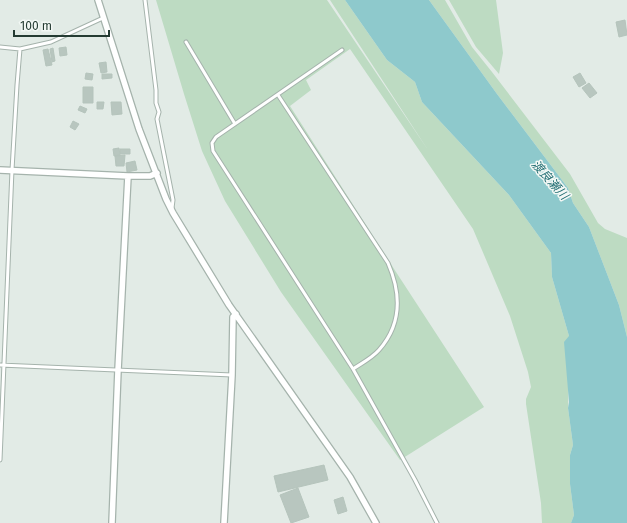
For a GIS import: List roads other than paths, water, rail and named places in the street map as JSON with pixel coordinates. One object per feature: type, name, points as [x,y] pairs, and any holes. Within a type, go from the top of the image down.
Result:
[{"type":"street","points":[[98,0],[139,129],[166,199],[209,272],[236,314],[350,477],[376,523]]},
{"type":"street","points":[[0,170],[128,176],[150,176],[157,173]]},
{"type":"street","points":[[112,523],[128,176]]},
{"type":"street","points":[[224,523],[232,375],[233,317],[236,314]]},
{"type":"lane","points":[[145,0],[156,90],[156,103],[159,112],[157,119],[173,200],[172,210]]},
{"type":"lane","points":[[0,47],[20,49],[51,42],[103,18]]},
{"type":"lane","points":[[186,42],[236,124]]},
{"type":"lane","points":[[0,460],[12,170],[20,49]]},
{"type":"lane","points":[[342,50],[214,140],[212,147],[214,154],[353,368],[437,523]]},
{"type":"lane","points":[[278,95],[388,263],[396,283],[398,296],[397,309],[391,330],[379,350],[353,368]]},
{"type":"lane","points":[[0,365],[232,375]]},
{"type":"water","name":"渡良瀬川","points":[[345,0],[429,0],[497,94],[568,188],[573,203],[589,227],[619,305],[627,337],[627,523],[571,523],[574,515],[570,484],[570,455],[573,445],[568,408],[569,402],[564,342],[569,336],[552,277],[551,253],[509,195],[422,102],[415,82],[387,60]]}]
